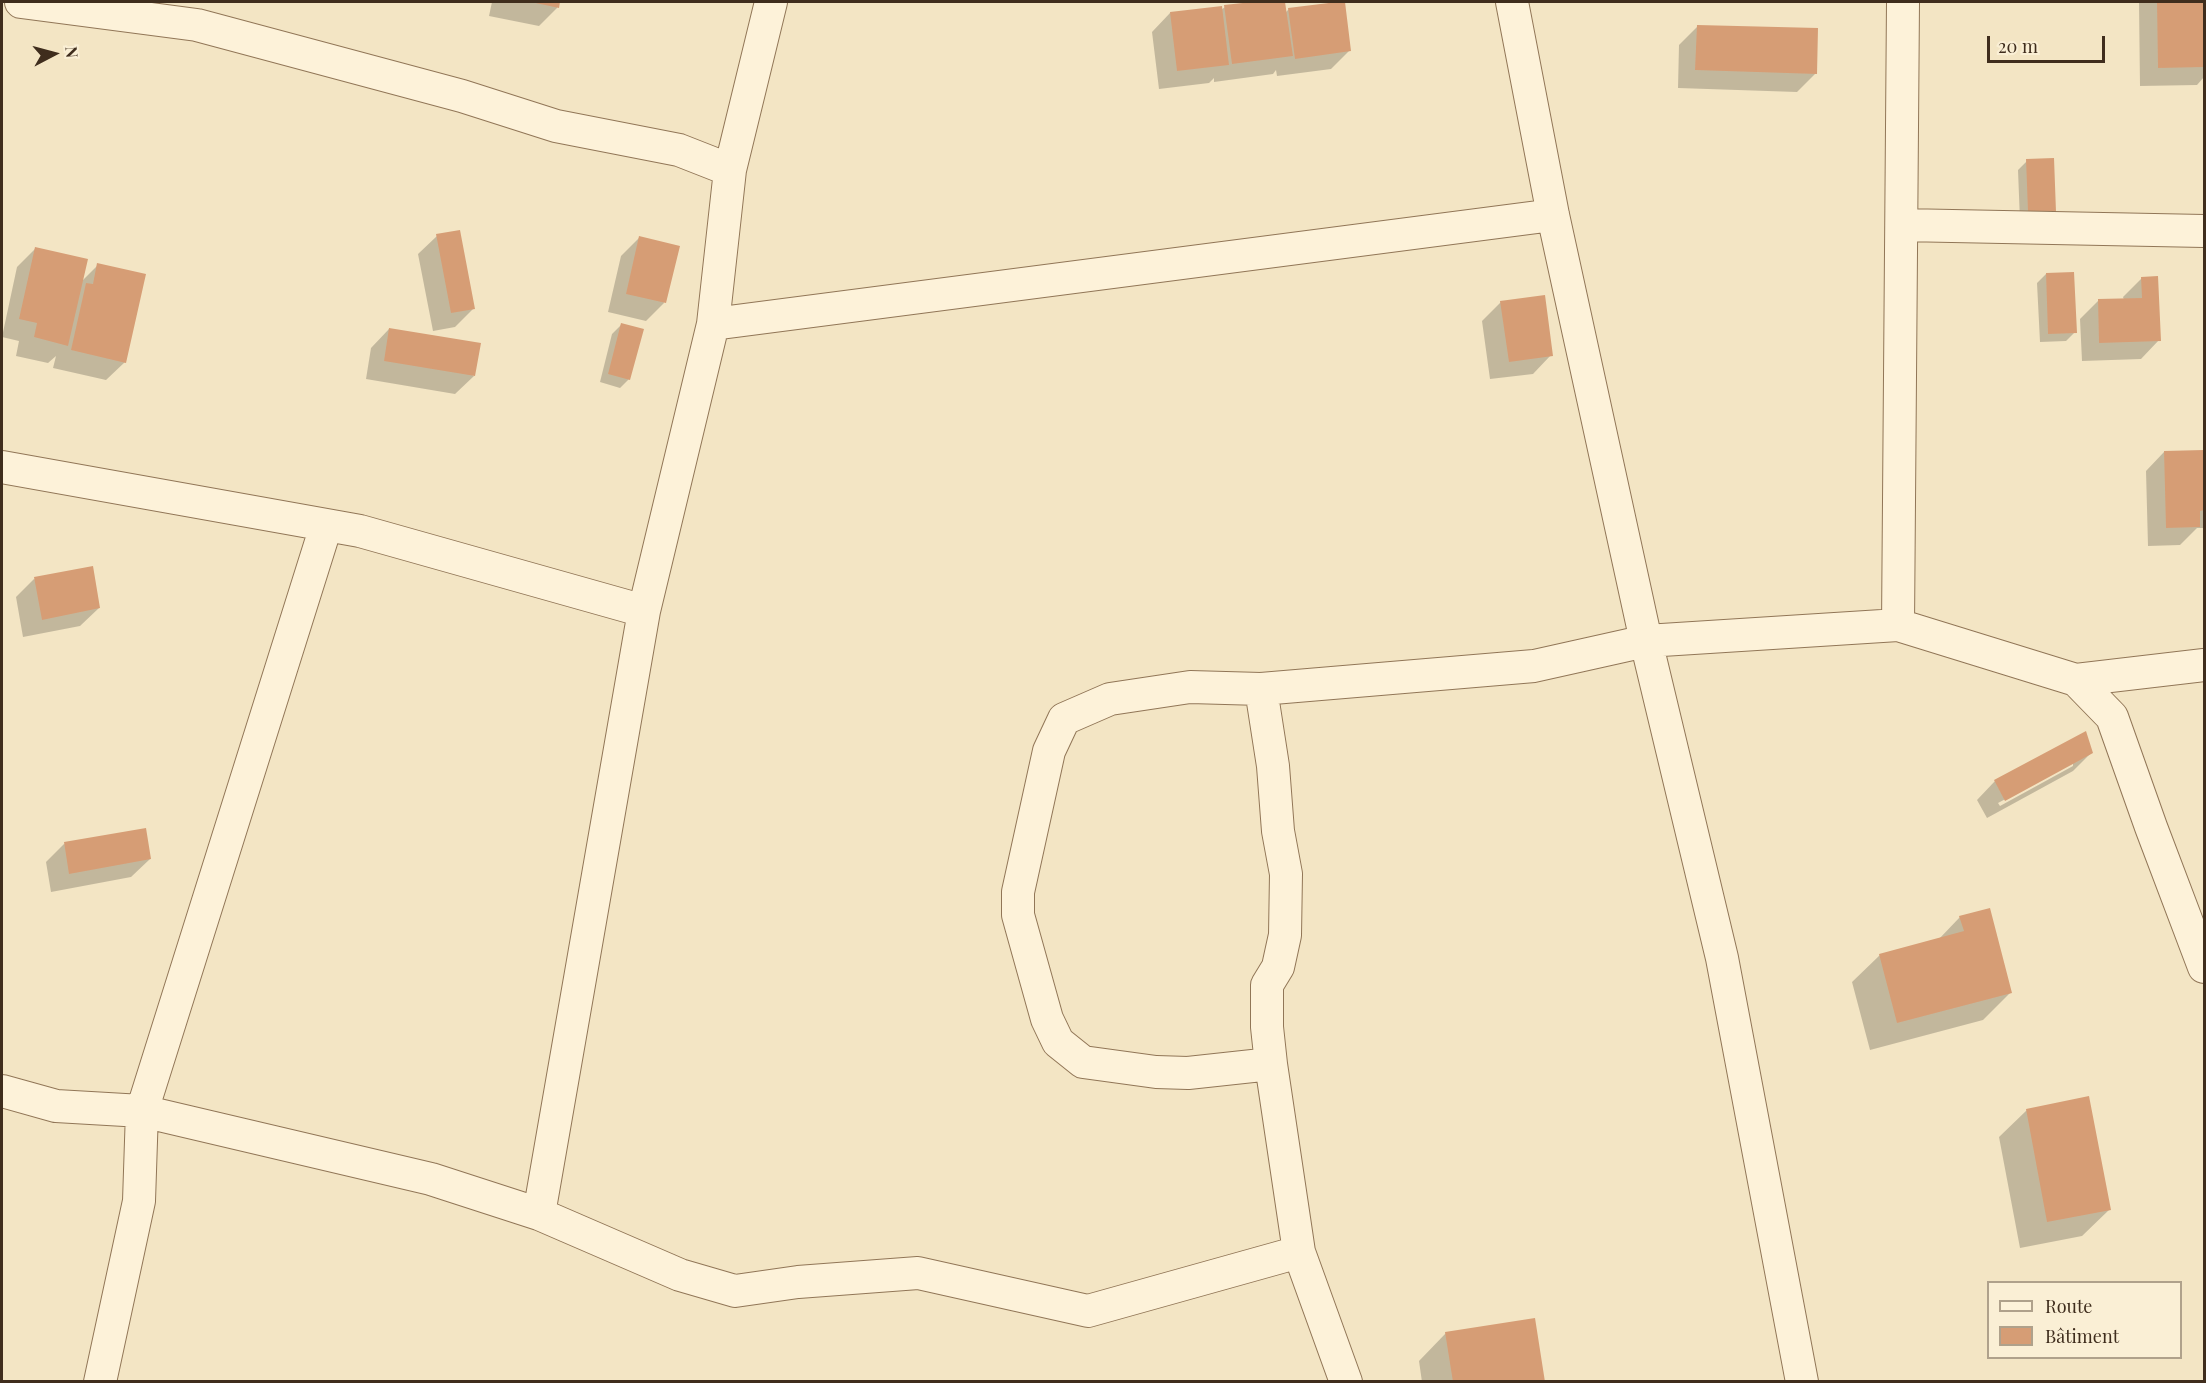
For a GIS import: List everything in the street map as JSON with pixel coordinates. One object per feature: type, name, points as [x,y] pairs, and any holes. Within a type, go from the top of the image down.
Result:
[{"type":"street","points":[[21,2],[197,25],[462,96],[556,126],[679,150],[730,170]]},
{"type":"street","points":[[539,1214],[644,611],[713,324],[730,170],[771,2]]},
{"type":"street","points":[[1512,2],[1553,215],[1646,641],[1722,958],[1802,1382]]},
{"type":"street","points":[[1898,625],[1903,2]]},
{"type":"street","points":[[713,324],[1553,215]]},
{"type":"street","points":[[1902,225],[2205,231]]},
{"type":"street","points":[[2,467],[360,531],[644,611]]},
{"type":"street","points":[[100,1382],[139,1201],[142,1111],[326,526]]},
{"type":"street","points":[[1271,1064],[1188,1072],[1156,1072],[1083,1062],[1058,1042],[1047,1019],[1018,915],[1018,892],[1049,750],[1064,719],[1110,699],[1190,687],[1262,689],[1534,666],[1646,641],[1898,625],[2076,680],[2205,665]]},
{"type":"street","points":[[2076,680],[2112,717],[2205,966]]},
{"type":"street","points":[[1262,689],[1273,766],[1278,831],[1286,874],[1285,935],[1278,966],[1267,985],[1267,1026],[1271,1064],[1299,1252],[1346,1382]]},
{"type":"street","points":[[2,1091],[56,1106],[142,1111],[431,1179],[539,1214],[680,1275],[735,1291],[798,1282],[918,1273],[1088,1311],[1299,1252]]},
{"type":"building","points":[[531,2],[560,2],[559,8]]},
{"type":"building","points":[[1285,2],[1293,56],[1232,64],[1224,5]]},
{"type":"building","points":[[1345,2],[1351,51],[1295,59],[1288,8]]},
{"type":"building","points":[[2157,2],[2204,2],[2204,67],[2158,68]]},
{"type":"building","points":[[1222,6],[1229,65],[1177,71],[1170,12]]},
{"type":"building","points":[[1697,25],[1818,28],[1817,74],[1695,70]]},
{"type":"building","points":[[2054,158],[2056,212],[2028,212],[2026,159]]},
{"type":"building","points":[[460,230],[475,309],[451,313],[436,234]]},
{"type":"building","points":[[639,236],[680,246],[666,303],[626,294]]},
{"type":"building","points":[[35,247],[88,259],[68,346],[34,337],[37,323],[19,319]]},
{"type":"building","points":[[97,263],[146,274],[126,363],[71,350],[86,283],[93,284]]},
{"type":"building","points":[[2074,272],[2077,333],[2048,334],[2046,273]]},
{"type":"building","points":[[2158,276],[2161,341],[2099,343],[2098,299],[2142,298],[2141,277]]},
{"type":"building","points":[[1545,295],[1553,356],[1509,362],[1500,301]]},
{"type":"building","points":[[621,323],[644,329],[630,380],[608,374]]},
{"type":"building","points":[[389,328],[481,343],[475,376],[384,361]]},
{"type":"building","points":[[2204,450],[2204,510],[2200,511],[2200,527],[2166,528],[2164,451]]},
{"type":"building","points":[[93,566],[100,608],[42,620],[34,577]]},
{"type":"building","points":[[2086,731],[2093,753],[2005,801],[1994,780]]},
{"type":"building","points":[[146,828],[151,859],[69,874],[64,842]]},
{"type":"building","points":[[1990,908],[2012,993],[1897,1023],[1879,954],[1964,931],[1959,916]]},
{"type":"building","points":[[2089,1096],[2111,1210],[2047,1222],[2026,1109]]},
{"type":"building","points":[[1535,1318],[1545,1382],[1453,1382],[1445,1332]]}]
